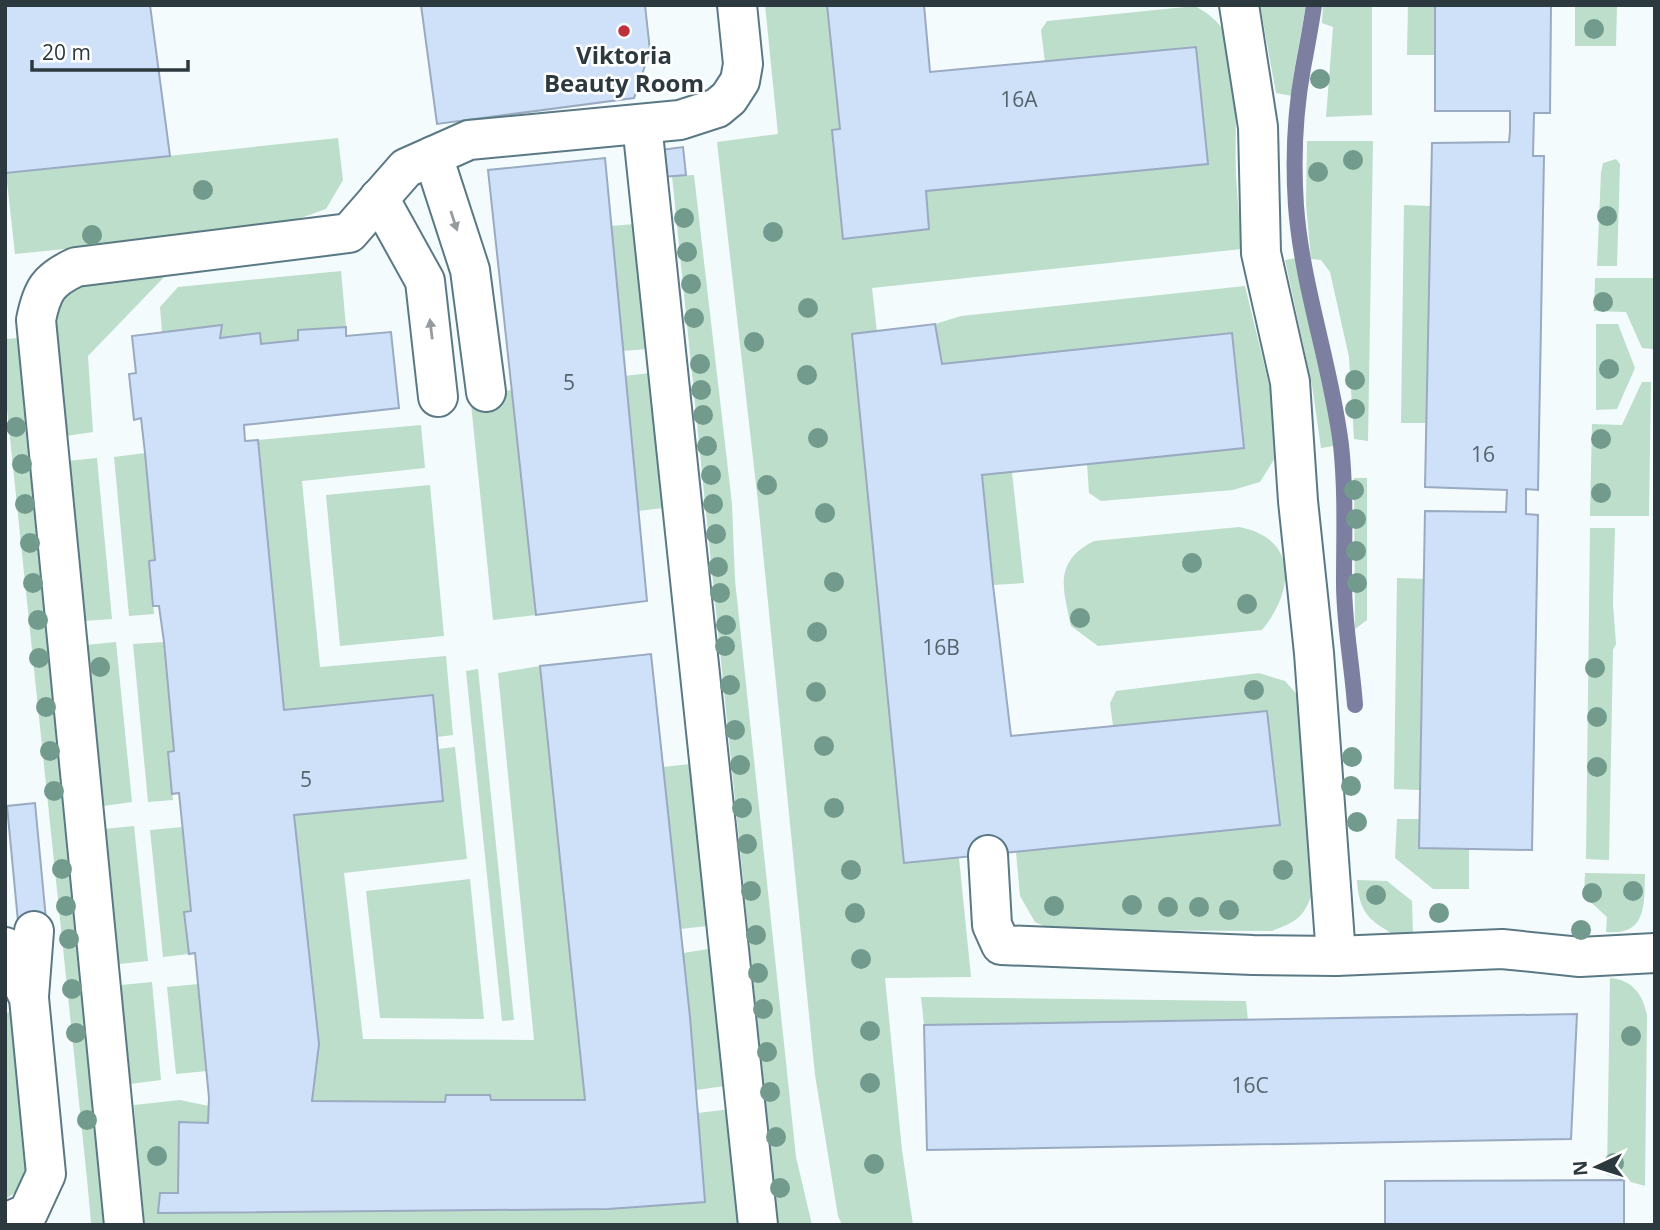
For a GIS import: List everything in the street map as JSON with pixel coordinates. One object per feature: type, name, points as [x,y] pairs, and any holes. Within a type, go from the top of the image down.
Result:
[{"type":"lane","points":[[124,1225],[36,320],[41,294],[59,275],[76,267],[349,233],[406,168],[469,140],[642,124],[701,115],[717,108],[729,98],[740,81],[743,64],[737,5]]},
{"type":"lane","points":[[1238,5],[1258,127],[1261,253],[1290,382],[1298,501],[1314,653],[1336,956]]},
{"type":"lane","points":[[642,124],[758,1225]]},
{"type":"lane","points":[[433,156],[470,270],[486,392]]},
{"type":"lane","points":[[379,198],[425,281],[438,397]]},
{"type":"lane","points":[[988,855],[992,925],[1001,945],[1253,955],[1336,956],[1502,949],[1580,957],[1655,953]]},
{"type":"lane","points":[[5,1223],[28,1213],[46,1174],[29,998],[20,939]]},
{"type":"green space","points":[[765,5],[827,5],[840,129],[832,130],[843,239],[928,229],[926,191],[1207,164],[1196,47],[1045,62],[1041,30],[1047,21],[1195,6],[1213,18],[1223,30],[1233,69],[1236,174],[1242,249],[872,288],[877,332],[852,335],[904,863],[959,858],[971,977],[885,978],[902,1150],[913,1225],[842,1225],[838,1216],[815,1075],[758,502],[717,142],[778,134]]},
{"type":"green space","points":[[1260,5],[1306,5],[1292,96],[1276,93]]},
{"type":"green space","points":[[1323,5],[1372,5],[1372,115],[1326,117],[1333,27],[1322,23]]},
{"type":"green space","points":[[1408,5],[1435,5],[1435,55],[1407,55]]},
{"type":"green space","points":[[1575,5],[1617,5],[1616,46],[1575,46]]},
{"type":"green space","points":[[338,138],[343,180],[326,209],[273,228],[15,254],[6,173]]},
{"type":"green space","points":[[1307,141],[1373,141],[1368,441],[1354,439],[1349,357],[1330,272],[1321,260],[1311,259],[1306,204]]},
{"type":"green space","points":[[1616,159],[1620,164],[1617,266],[1597,266],[1601,173],[1603,163]]},
{"type":"green space","points":[[694,175],[732,504],[735,580],[796,1157],[812,1225],[778,1225],[672,176]]},
{"type":"green space","points":[[1404,205],[1431,206],[1427,423],[1401,423]]},
{"type":"green space","points":[[635,224],[648,349],[622,351],[610,226]]},
{"type":"green space","points":[[1297,258],[1324,384],[1334,446],[1321,448],[1312,385],[1285,260]]},
{"type":"green space","points":[[341,271],[346,327],[299,330],[298,340],[261,344],[260,333],[220,338],[221,325],[162,332],[160,307],[178,287]]},
{"type":"green space","points":[[168,273],[88,356],[93,432],[66,436],[52,315],[57,301],[80,285]]},
{"type":"green space","points":[[1595,278],[1654,278],[1653,349],[1642,348],[1626,312],[1594,311]]},
{"type":"green space","points":[[1245,286],[1277,417],[1278,453],[1260,482],[1233,490],[1101,501],[1089,493],[1087,464],[1244,448],[1232,333],[942,364],[935,324],[961,316]]},
{"type":"green space","points":[[1596,324],[1618,324],[1635,368],[1617,409],[1596,410]]},
{"type":"green space","points":[[19,338],[108,1225],[86,1225],[91,1223],[87,1179],[5,390],[5,339]]},
{"type":"green space","points":[[650,373],[664,508],[638,511],[624,376]]},
{"type":"green space","points":[[1642,382],[1651,382],[1649,516],[1590,516],[1592,424],[1622,425]]},
{"type":"green space","points":[[513,390],[536,615],[493,620],[470,394]]},
{"type":"green space","points":[[421,425],[425,468],[302,481],[320,667],[446,656],[453,735],[437,737],[433,695],[284,710],[258,440]]},
{"type":"green space","points":[[145,453],[155,560],[149,561],[154,614],[129,616],[114,457]]},
{"type":"green space","points":[[97,458],[112,619],[83,621],[67,461]]},
{"type":"green space","points":[[1012,472],[1024,583],[993,585],[982,475]]},
{"type":"green space","points":[[1354,478],[1367,478],[1367,620],[1355,629]]},
{"type":"green space","points":[[430,485],[444,636],[340,646],[326,495]]},
{"type":"green space","points":[[1239,527],[1259,533],[1272,542],[1281,554],[1285,568],[1285,584],[1280,599],[1262,630],[1098,646],[1071,626],[1065,600],[1064,577],[1072,558],[1094,541]]},
{"type":"green space","points":[[1590,528],[1615,528],[1613,604],[1616,644],[1613,650],[1609,860],[1586,859]]},
{"type":"green space","points":[[1397,578],[1424,579],[1420,790],[1394,789]]},
{"type":"green space","points":[[116,642],[132,802],[103,806],[86,645]]},
{"type":"green space","points":[[164,642],[174,751],[168,752],[173,800],[148,802],[133,644]]},
{"type":"green space","points":[[540,666],[585,1100],[491,1100],[489,1095],[446,1095],[445,1102],[312,1101],[319,1044],[294,815],[443,801],[438,749],[455,747],[467,859],[344,873],[363,1039],[534,1040],[498,673]]},
{"type":"green space","points":[[478,669],[514,1020],[502,1021],[466,671]]},
{"type":"green space","points":[[1259,673],[1285,681],[1300,698],[1314,888],[1300,916],[1272,931],[1053,930],[1035,922],[1020,896],[1016,852],[1280,825],[1267,711],[1113,726],[1110,703],[1116,691]]},
{"type":"green space","points":[[690,764],[708,926],[680,929],[663,767]]},
{"type":"green space","points":[[1397,819],[1420,819],[1469,848],[1469,889],[1433,889],[1395,858]]},
{"type":"green space","points":[[134,826],[148,961],[119,964],[104,829]]},
{"type":"green space","points":[[182,827],[191,911],[184,912],[189,954],[163,957],[150,830]]},
{"type":"green space","points":[[1585,873],[1645,874],[1643,907],[1636,924],[1619,932],[1606,932],[1607,917],[1584,896]]},
{"type":"green space","points":[[470,879],[484,1019],[380,1018],[366,891]]},
{"type":"green space","points":[[1357,880],[1387,881],[1412,901],[1413,934],[1405,941],[1377,924],[1365,912],[1358,893]]},
{"type":"green space","points":[[708,949],[725,1086],[696,1090],[683,953]]},
{"type":"green space","points":[[1610,978],[1618,979],[1635,990],[1643,1001],[1647,1016],[1645,1186],[1607,1175]]},
{"type":"green space","points":[[152,982],[161,1080],[130,1084],[121,985]]},
{"type":"green space","points":[[198,984],[207,1071],[176,1074],[167,987]]},
{"type":"green space","points":[[921,997],[1246,1001],[1248,1020],[924,1025]]},
{"type":"green space","points":[[14,1012],[29,1163],[24,1186],[7,1198],[5,1013]]},
{"type":"green space","points":[[180,1100],[209,1106],[208,1123],[179,1123],[178,1193],[159,1213],[704,1202],[697,1113],[732,1109],[742,1212],[738,1225],[142,1225],[134,1105]]},
{"type":"building","points":[[5,5],[150,5],[170,156],[6,173]]},
{"type":"building","points":[[421,5],[645,5],[650,51],[634,98],[437,124]]},
{"type":"building","points":[[827,5],[924,5],[930,72],[1196,47],[1208,164],[926,191],[929,229],[843,239],[832,130],[840,129]]},
{"type":"building","points":[[1435,5],[1551,5],[1550,113],[1534,113],[1533,156],[1544,156],[1538,490],[1526,489],[1526,514],[1538,515],[1532,850],[1419,848],[1425,511],[1506,512],[1507,490],[1425,487],[1432,143],[1509,142],[1510,131],[1510,111],[1435,111]]},
{"type":"building","points":[[683,147],[686,175],[662,177],[660,150]]},
{"type":"building","points":[[605,158],[647,601],[536,615],[488,170]]},
{"type":"building","points":[[935,324],[942,364],[1232,333],[1244,448],[982,475],[1011,736],[1267,711],[1280,825],[904,863],[852,334]]},
{"type":"building","points":[[222,325],[220,338],[260,333],[261,344],[298,340],[298,330],[346,327],[346,336],[391,332],[399,408],[244,425],[245,441],[258,440],[284,710],[433,695],[443,801],[294,815],[319,1044],[312,1101],[445,1102],[446,1095],[490,1095],[491,1100],[585,1100],[540,666],[651,654],[690,1017],[705,1202],[608,1209],[158,1213],[160,1193],[178,1193],[179,1122],[208,1123],[209,1098],[195,953],[189,954],[184,912],[191,911],[179,793],[172,794],[168,752],[174,751],[164,642],[159,606],[153,606],[149,561],[155,560],[145,453],[141,418],[134,420],[129,374],[136,373],[132,336]]},
{"type":"building","points":[[35,803],[47,930],[19,932],[7,806]]},
{"type":"building","points":[[1577,1014],[1571,1139],[927,1150],[924,1025]]},
{"type":"building","points":[[1624,1180],[1624,1225],[1385,1225],[1385,1181]]},
{"type":"waterway","points":[[1314,5],[1296,119],[1296,206],[1304,266],[1331,385],[1341,445],[1344,598],[1355,705]]},
{"type":"place","name":"Viktoria Beauty Room","points":[[624,31]]}]
